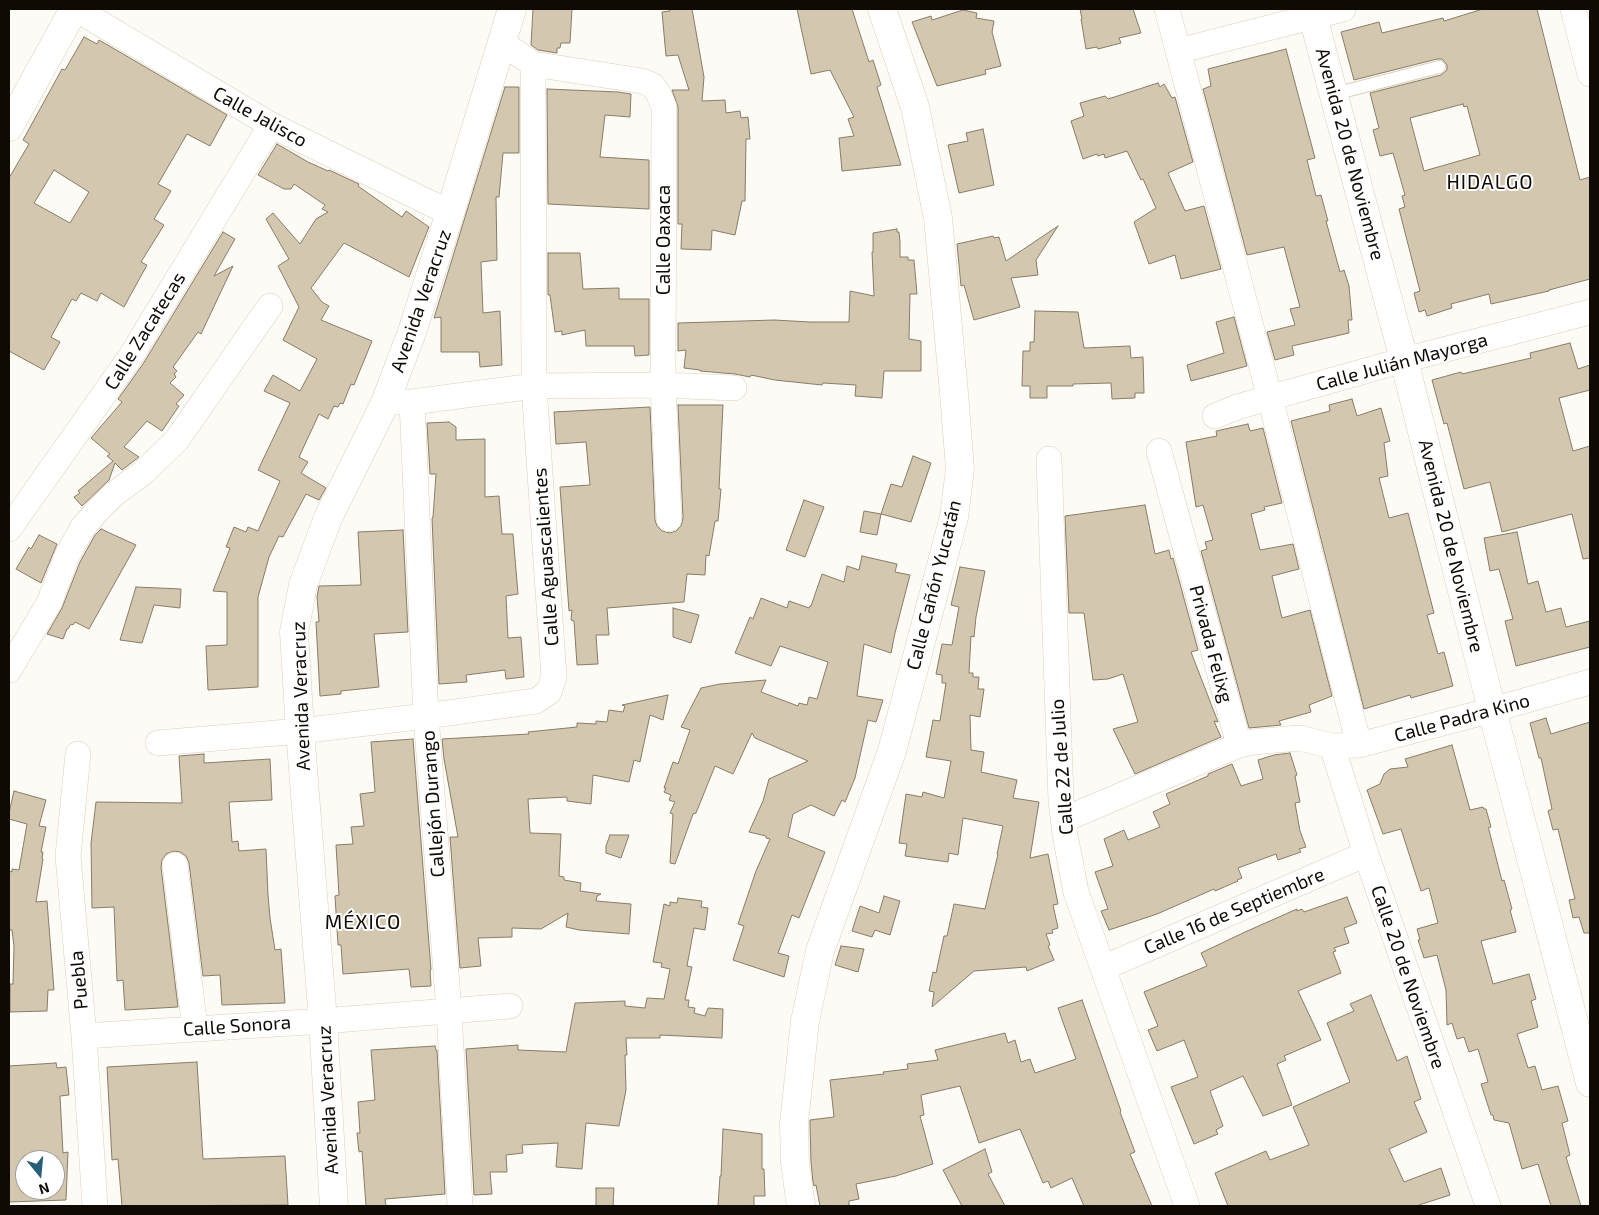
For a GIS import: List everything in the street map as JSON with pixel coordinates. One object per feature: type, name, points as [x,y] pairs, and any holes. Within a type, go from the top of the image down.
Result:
[{"type":"street","name":"Calle Jalisco","points":[[75,9],[271,125],[450,213]]},
{"type":"street","points":[[9,127],[75,9]]},
{"type":"street","name":"Avenida Veracruz","points":[[334,1206],[323,1020],[294,632],[303,585],[328,518],[398,402],[412,332],[512,9]]},
{"type":"street","name":"Calle Cañón Yucatán","points":[[801,1206],[795,1163],[794,1123],[805,1021],[820,951],[892,751],[954,517],[960,469],[938,218],[915,106],[882,9]]},
{"type":"street","points":[[1167,9],[1359,745]]},
{"type":"street","points":[[1178,51],[1313,13],[1344,9]]},
{"type":"street","points":[[1573,9],[1590,74]]},
{"type":"street","name":"Avenida 20 de Noviembre","points":[[1313,13],[1590,1083]]},
{"type":"street","points":[[501,42],[533,64]]},
{"type":"street","name":"Calle Oaxaca","points":[[533,64],[642,81],[652,85],[664,107],[663,385],[669,519]]},
{"type":"street","name":"Calle Aguascalientes","points":[[158,743],[300,731],[426,716],[536,701],[550,692],[554,677],[534,386],[533,64]]},
{"type":"street","name":"Calle Zacatecas","points":[[9,530],[131,356],[271,125]]},
{"type":"street","points":[[9,670],[48,603],[67,556],[83,527],[114,494],[144,472],[176,441],[270,306]]},
{"type":"street","name":"Calle Julián Mayorga","points":[[1215,416],[1237,407],[1404,360],[1590,312]]},
{"type":"street","points":[[398,402],[534,386],[663,385],[734,388]]},
{"type":"street","name":"Callejón Durango","points":[[398,402],[426,716],[449,1011],[460,1206]]},
{"type":"street","name":"Privada Felixg","points":[[1159,451],[1239,745]]},
{"type":"street","name":"Calle 22 de Julio","points":[[1049,459],[1061,800],[1076,892],[1188,1206]]},
{"type":"street","name":"Calle Padra Kino","points":[[1332,746],[1359,745],[1590,682]]},
{"type":"street","points":[[1063,820],[1239,745],[1300,738],[1332,746]]},
{"type":"street","name":"Calle 20 de Noviembre","points":[[1332,746],[1366,854],[1488,1206]]},
{"type":"street","name":"Puebla","points":[[78,754],[68,856],[84,1036],[95,1206]]},
{"type":"street","name":"Calle 16 de Septiembre","points":[[1103,968],[1366,854]]},
{"type":"street","points":[[175,865],[195,1029]]},
{"type":"street","name":"Calle Sonora","points":[[84,1036],[510,1006]]},
{"type":"lane","points":[[1334,94],[1438,67]]},
{"type":"building","points":[[533,9],[572,9],[570,43],[561,43],[560,48],[557,48],[557,53],[538,50],[531,45]]},
{"type":"building","points":[[669,9],[692,9],[704,77],[702,101],[725,100],[726,113],[740,111],[741,118],[748,117],[750,139],[746,139],[745,201],[742,201],[735,235],[712,230],[711,250],[681,249],[682,224],[678,224],[678,107],[672,90],[689,90],[678,55],[666,56],[662,12],[670,11]]},
{"type":"building","points":[[797,9],[852,9],[869,62],[873,60],[881,85],[877,87],[901,165],[842,171],[839,138],[854,136],[848,119],[854,117],[830,70],[811,74]]},
{"type":"building","points":[[1080,9],[1133,9],[1141,33],[1119,38],[1121,43],[1098,49],[1097,47],[1086,49]]},
{"type":"building","points":[[1483,9],[1537,9],[1580,180],[1590,177],[1590,279],[1549,291],[1491,304],[1489,294],[1451,304],[1452,308],[1427,316],[1425,310],[1419,312],[1414,293],[1420,291],[1399,209],[1405,207],[1402,196],[1405,195],[1393,153],[1380,156],[1373,130],[1379,128],[1370,93],[1441,75],[1447,70],[1447,65],[1442,59],[1437,59],[1354,80],[1341,32],[1379,22],[1382,33],[1443,18],[1444,21]],"holes":[[[1463,104],[1464,107],[1467,106],[1480,155],[1424,171],[1410,118]]]},
{"type":"building","points":[[963,10],[977,13],[976,18],[994,21],[992,32],[1001,66],[985,70],[986,74],[937,86],[912,22],[931,16],[932,20]]},
{"type":"building","points":[[84,37],[97,44],[99,40],[227,115],[210,146],[187,134],[158,184],[171,191],[154,219],[164,225],[141,262],[147,265],[124,307],[101,293],[97,301],[81,293],[76,301],[72,299],[51,337],[60,342],[44,370],[9,351],[9,178],[29,144],[23,140],[62,69],[65,70]],"holes":[[[54,170],[89,192],[70,223],[34,203]]]},
{"type":"building","points":[[1286,49],[1315,158],[1307,160],[1316,196],[1321,195],[1340,272],[1344,270],[1349,286],[1352,320],[1348,320],[1349,333],[1292,346],[1294,355],[1275,360],[1267,332],[1295,325],[1290,309],[1300,307],[1284,247],[1247,255],[1203,89],[1211,86],[1208,69]]},
{"type":"building","points":[[1158,83],[1160,87],[1164,84],[1172,98],[1175,97],[1193,162],[1168,173],[1185,211],[1204,206],[1221,269],[1181,279],[1175,255],[1149,264],[1134,222],[1156,208],[1143,179],[1141,180],[1127,151],[1105,158],[1104,154],[1098,156],[1097,154],[1083,159],[1071,121],[1084,116],[1080,103],[1105,96],[1108,99]]},
{"type":"building","points":[[505,87],[519,87],[519,153],[503,153],[499,197],[496,197],[497,260],[481,262],[483,313],[500,311],[502,365],[480,367],[479,352],[441,352],[441,317],[434,318]]},
{"type":"building","points":[[547,89],[631,94],[630,117],[605,115],[600,157],[649,160],[649,209],[548,204]]},
{"type":"building","points":[[983,129],[994,185],[959,193],[948,145],[968,141],[966,133]]},
{"type":"building","points":[[277,144],[308,162],[359,184],[358,186],[402,217],[406,211],[429,227],[409,277],[344,243],[311,288],[322,302],[329,306],[321,320],[372,341],[354,385],[351,384],[343,404],[340,403],[338,407],[334,406],[328,419],[319,414],[299,457],[308,462],[301,473],[326,488],[319,500],[306,494],[283,537],[279,536],[269,557],[258,597],[258,687],[208,690],[206,646],[227,645],[227,592],[213,591],[230,548],[226,547],[234,527],[246,532],[248,527],[258,531],[280,481],[258,470],[290,403],[264,391],[273,375],[300,391],[317,359],[283,340],[299,307],[278,266],[289,259],[266,219],[273,213],[300,244],[316,219],[328,212],[322,209],[325,205],[294,184],[291,189],[284,189],[258,175]]},
{"type":"building","points":[[1058,226],[1036,260],[1038,275],[1011,278],[1020,307],[974,320],[964,285],[961,286],[957,244],[993,236],[994,238],[999,237],[1006,261]]},
{"type":"building","points":[[897,229],[897,232],[899,232],[900,257],[908,257],[908,260],[914,260],[917,294],[910,294],[909,339],[921,341],[921,371],[884,371],[882,398],[855,396],[856,385],[823,383],[822,385],[684,368],[686,350],[678,351],[678,323],[774,320],[849,322],[850,291],[874,296],[873,233]]},
{"type":"building","points":[[223,232],[235,239],[214,276],[233,266],[201,334],[198,332],[173,367],[177,371],[174,374],[176,377],[170,383],[184,395],[176,404],[179,406],[162,431],[147,421],[124,447],[139,457],[122,470],[115,463],[109,480],[82,506],[74,497],[80,493],[78,491],[113,461],[107,456],[110,454],[91,438],[122,402],[118,399],[143,364]]},
{"type":"building","points":[[548,253],[580,253],[583,289],[619,288],[619,299],[649,299],[649,355],[635,356],[634,346],[586,346],[585,330],[562,335],[562,331],[555,332],[550,295],[548,295]]},
{"type":"building","points":[[1035,311],[1078,312],[1084,348],[1130,346],[1131,358],[1143,357],[1144,393],[1135,393],[1135,398],[1112,399],[1111,383],[1073,384],[1073,386],[1047,386],[1047,398],[1030,398],[1030,386],[1022,386],[1023,351],[1030,351],[1030,342],[1034,342]]},
{"type":"building","points":[[1234,317],[1247,366],[1191,381],[1187,365],[1224,353],[1216,322]]},
{"type":"building","points":[[1570,343],[1578,369],[1590,365],[1590,390],[1559,398],[1573,451],[1590,446],[1590,558],[1583,559],[1572,514],[1502,532],[1490,482],[1464,489],[1447,423],[1444,424],[1432,380],[1461,372],[1462,374],[1531,358],[1530,353]]},
{"type":"building","points":[[1352,399],[1357,416],[1381,408],[1390,441],[1384,443],[1388,476],[1379,478],[1389,518],[1408,513],[1434,613],[1427,615],[1438,654],[1444,652],[1453,686],[1411,698],[1410,695],[1364,709],[1291,421],[1330,411],[1329,405]]},
{"type":"building","points":[[678,405],[723,405],[719,489],[721,489],[718,521],[715,521],[709,556],[706,555],[705,575],[687,574],[684,602],[607,608],[609,635],[596,635],[598,664],[577,665],[574,621],[571,620],[572,610],[569,611],[560,487],[590,485],[586,442],[556,444],[554,412],[650,407],[655,520],[657,526],[662,531],[670,533],[676,531],[681,526],[683,518]]},
{"type":"building","points":[[449,422],[456,427],[456,440],[485,439],[485,497],[499,496],[502,534],[513,534],[518,594],[506,596],[508,638],[521,637],[524,677],[506,679],[505,670],[466,675],[467,682],[439,684],[432,518],[436,474],[430,474],[427,423]]},
{"type":"building","points":[[1248,424],[1250,431],[1263,428],[1282,503],[1264,507],[1265,510],[1251,514],[1260,550],[1293,544],[1299,569],[1272,576],[1282,618],[1310,610],[1332,696],[1309,705],[1311,712],[1279,721],[1281,725],[1249,728],[1201,551],[1207,549],[1205,542],[1213,540],[1203,505],[1196,507],[1186,442],[1217,436],[1216,431]]},
{"type":"building","points":[[913,456],[931,463],[911,522],[881,514],[891,484],[902,487]]},
{"type":"building","points":[[804,500],[824,507],[805,557],[786,550]]},
{"type":"building","points":[[1145,505],[1155,554],[1169,550],[1171,559],[1173,558],[1198,650],[1191,652],[1218,722],[1214,721],[1221,737],[1135,774],[1113,729],[1138,722],[1123,674],[1108,679],[1093,680],[1084,613],[1069,613],[1065,516]]},
{"type":"building","points":[[864,511],[881,514],[877,535],[860,532]]},
{"type":"building","points":[[101,529],[136,545],[89,629],[75,622],[67,629],[63,639],[47,634],[62,608],[80,562],[95,535]]},
{"type":"building","points":[[403,530],[408,632],[374,634],[379,687],[341,691],[341,694],[320,696],[316,622],[319,622],[317,597],[319,586],[361,585],[358,532]]},
{"type":"building","points":[[1517,532],[1528,584],[1538,581],[1546,612],[1561,608],[1566,627],[1590,621],[1590,647],[1516,666],[1505,621],[1513,619],[1499,569],[1490,571],[1484,538]]},
{"type":"building","points":[[39,535],[57,544],[41,583],[16,569],[29,547],[31,549]]},
{"type":"building","points":[[862,556],[897,564],[895,572],[910,575],[891,653],[864,644],[857,696],[883,700],[876,722],[868,720],[855,778],[845,802],[842,800],[834,816],[811,805],[793,814],[788,837],[825,852],[799,918],[792,915],[778,953],[789,956],[784,977],[733,960],[744,926],[738,924],[756,871],[770,839],[766,838],[766,836],[749,832],[763,801],[769,779],[808,761],[755,738],[752,733],[733,774],[715,766],[696,813],[693,814],[675,864],[670,863],[673,814],[670,813],[675,802],[669,800],[671,795],[664,792],[666,788],[664,788],[673,762],[678,764],[690,730],[681,727],[701,688],[720,684],[766,680],[761,692],[798,706],[799,703],[807,705],[809,697],[817,699],[828,662],[780,646],[771,666],[735,653],[750,617],[753,619],[761,598],[787,608],[789,601],[809,608],[822,574],[844,582],[847,566],[859,570]]},
{"type":"building","points":[[960,567],[985,571],[974,637],[971,636],[969,673],[973,673],[973,677],[979,677],[978,689],[984,689],[980,717],[970,715],[971,750],[984,752],[981,772],[1017,780],[1013,798],[1039,802],[1030,858],[1048,854],[1058,904],[1053,905],[1058,928],[1052,930],[1053,933],[1046,934],[1050,945],[1048,946],[1054,960],[1027,971],[1026,967],[974,971],[932,1007],[934,992],[929,991],[933,972],[936,973],[944,936],[947,936],[954,904],[985,909],[1003,826],[963,818],[958,855],[949,853],[948,862],[905,856],[907,844],[899,843],[906,794],[922,797],[923,792],[944,798],[951,761],[926,757],[933,720],[940,721],[946,683],[942,683],[942,675],[936,674],[942,644],[952,645],[959,607],[951,605]]},
{"type":"building","points":[[136,587],[181,589],[180,608],[154,605],[142,643],[120,640]]},
{"type":"building","points":[[673,608],[699,615],[691,643],[673,637]]},
{"type":"building","points":[[668,695],[663,720],[650,715],[640,762],[634,760],[629,782],[593,775],[591,804],[567,801],[567,797],[528,799],[530,833],[561,834],[559,876],[564,877],[564,880],[581,883],[580,891],[601,894],[597,896],[596,901],[631,904],[629,934],[579,930],[566,927],[568,913],[541,929],[512,928],[512,937],[478,938],[481,966],[460,968],[450,837],[458,837],[442,739],[529,734],[528,732],[577,727],[577,723],[596,724],[596,721],[607,722],[609,710],[623,712],[625,706],[622,705]]},
{"type":"building","points":[[1546,718],[1551,734],[1590,722],[1590,933],[1584,933],[1579,917],[1573,918],[1569,900],[1575,899],[1558,829],[1553,830],[1548,811],[1552,809],[1541,758],[1539,758],[1530,723]]},
{"type":"building","points":[[413,739],[431,986],[411,987],[409,969],[343,974],[341,945],[338,945],[335,896],[339,895],[336,845],[353,844],[351,827],[364,826],[360,794],[375,792],[371,742]]},
{"type":"building","points":[[1452,745],[1470,810],[1483,807],[1486,809],[1491,827],[1488,828],[1502,881],[1504,880],[1512,909],[1510,910],[1516,932],[1481,941],[1493,984],[1529,974],[1536,999],[1531,1001],[1538,1027],[1517,1034],[1528,1068],[1535,1066],[1542,1090],[1558,1086],[1568,1121],[1562,1123],[1570,1155],[1566,1157],[1581,1206],[1551,1206],[1538,1164],[1522,1169],[1509,1123],[1494,1120],[1493,1115],[1491,1115],[1481,1084],[1488,1082],[1478,1049],[1469,1052],[1464,1037],[1457,1039],[1452,1023],[1447,1025],[1446,990],[1437,955],[1424,958],[1418,940],[1420,940],[1417,929],[1438,923],[1429,888],[1421,891],[1401,829],[1383,834],[1367,790],[1380,784],[1384,774],[1390,769],[1408,767],[1405,759]]},
{"type":"building","points":[[1290,753],[1297,775],[1295,776],[1300,802],[1295,803],[1300,831],[1306,847],[1299,849],[1301,852],[1278,860],[1276,854],[1238,868],[1242,878],[1238,881],[1215,891],[1214,889],[1157,914],[1109,930],[1101,911],[1108,909],[1095,872],[1113,866],[1104,839],[1124,830],[1128,840],[1160,827],[1153,812],[1170,804],[1166,794],[1208,776],[1208,774],[1232,764],[1241,786],[1263,779],[1258,760]]},
{"type":"building","points":[[204,754],[204,763],[270,759],[272,800],[229,802],[232,842],[238,841],[239,851],[266,849],[270,918],[275,950],[281,949],[285,1003],[222,1005],[220,975],[203,976],[189,863],[186,856],[174,851],[166,854],[162,860],[161,867],[178,1007],[125,1010],[123,980],[117,981],[114,907],[92,908],[91,843],[96,802],[182,803],[179,756]]},
{"type":"building","points":[[14,791],[46,800],[39,826],[46,827],[41,852],[43,852],[43,859],[36,902],[47,901],[54,990],[48,990],[47,1011],[10,1012],[10,984],[13,984],[14,946],[12,930],[9,930],[9,871],[12,872],[12,869],[19,870],[27,824],[9,819]]},
{"type":"building","points":[[610,835],[629,835],[621,858],[606,853],[606,846]]},
{"type":"building","points":[[884,896],[900,901],[890,935],[875,930],[872,937],[852,931],[860,906],[879,913]]},
{"type":"building","points":[[1347,897],[1357,923],[1344,928],[1349,943],[1334,948],[1336,951],[1333,952],[1341,973],[1298,991],[1321,1040],[1284,1056],[1286,1060],[1277,1064],[1292,1105],[1263,1116],[1243,1076],[1210,1091],[1223,1126],[1216,1130],[1218,1134],[1194,1144],[1171,1087],[1198,1077],[1184,1040],[1157,1051],[1148,1030],[1158,1026],[1144,992],[1207,966],[1201,953],[1245,932],[1297,909],[1297,911],[1302,909],[1304,912]]},
{"type":"building","points":[[678,898],[702,901],[701,907],[708,908],[705,930],[694,928],[687,966],[692,967],[685,1000],[689,1000],[688,1007],[695,1008],[694,1013],[705,1016],[708,1008],[723,1009],[722,1038],[660,1035],[660,1038],[626,1038],[626,1090],[619,1126],[586,1123],[582,1169],[556,1167],[558,1143],[522,1145],[523,1153],[506,1155],[507,1172],[490,1172],[492,1194],[474,1195],[466,1049],[518,1045],[518,1050],[566,1052],[575,1003],[625,1001],[625,1006],[645,1008],[647,998],[664,999],[670,969],[661,967],[662,963],[653,962],[664,904],[670,906],[670,902],[677,903]]},
{"type":"building","points":[[841,946],[864,949],[858,972],[835,965]]},
{"type":"building","points":[[1371,995],[1397,1061],[1407,1056],[1421,1099],[1414,1102],[1427,1132],[1389,1149],[1404,1182],[1441,1168],[1450,1195],[1416,1206],[1228,1206],[1215,1173],[1266,1151],[1270,1160],[1309,1145],[1293,1107],[1350,1082],[1327,1023],[1354,1011],[1350,1004]]},
{"type":"building","points":[[1082,1000],[1135,1152],[1130,1154],[1152,1206],[1084,1206],[1072,1178],[1051,1188],[1048,1181],[1043,1183],[1020,1129],[979,1143],[960,1086],[921,1095],[924,1115],[920,1116],[933,1164],[896,1176],[856,1184],[859,1199],[849,1201],[849,1206],[820,1206],[816,1185],[814,1186],[813,1182],[810,1120],[834,1117],[830,1080],[884,1074],[883,1072],[908,1069],[907,1064],[938,1060],[935,1050],[1005,1033],[1008,1043],[1015,1040],[1021,1062],[1030,1059],[1035,1073],[1076,1059],[1058,1008]]},
{"type":"building","points":[[435,1046],[437,1050],[445,1194],[385,1199],[386,1206],[366,1206],[362,1151],[359,1152],[357,1133],[360,1133],[358,1102],[375,1100],[371,1050]]},
{"type":"building","points":[[197,1062],[203,1159],[285,1156],[288,1205],[122,1206],[118,1159],[112,1160],[107,1067]]},
{"type":"building","points":[[56,1063],[57,1068],[66,1067],[69,1095],[60,1096],[63,1150],[15,1150],[15,1200],[65,1200],[65,1153],[68,1152],[66,1200],[9,1202],[9,1066]]},
{"type":"building","points":[[723,1129],[762,1134],[762,1169],[764,1169],[765,1196],[754,1196],[754,1206],[718,1206]]},
{"type":"building","points":[[985,1149],[992,1172],[988,1174],[1005,1206],[962,1206],[943,1170]]},
{"type":"building","points":[[596,1188],[614,1188],[613,1206],[596,1206]]},
{"type":"district","name":"HIDALGO","points":[[1490,182]]},
{"type":"district","name":"MÉXICO","points":[[363,922]]}]
